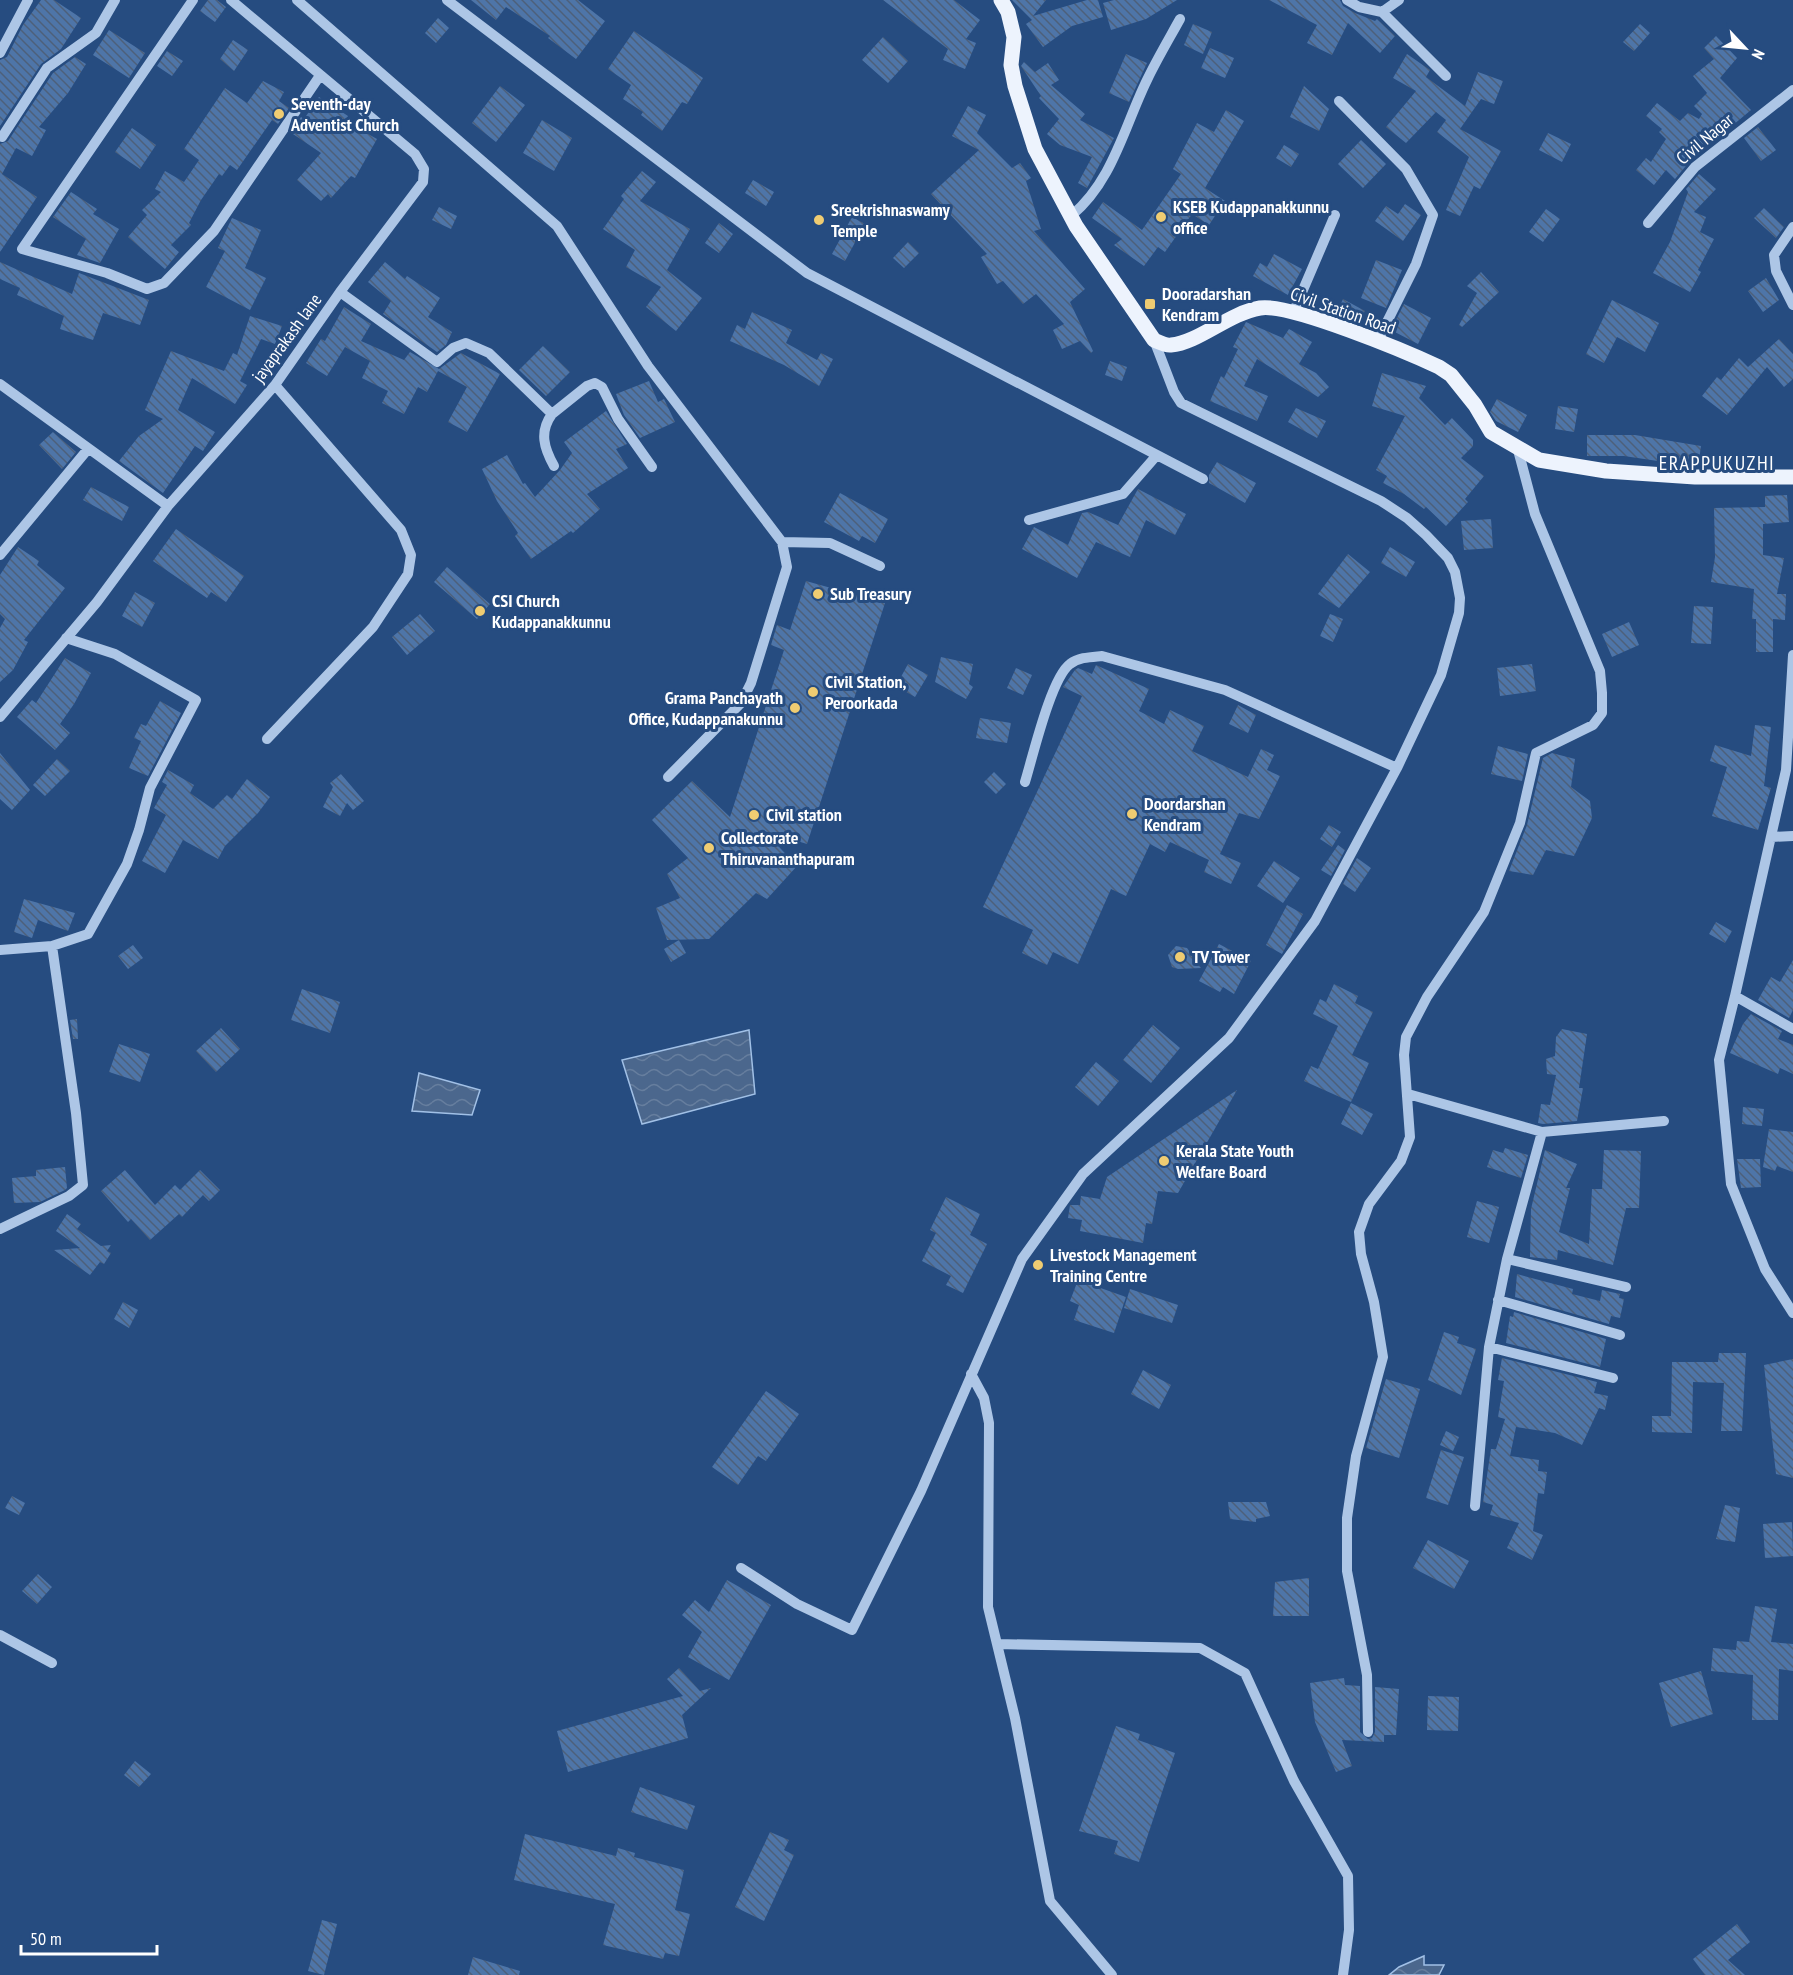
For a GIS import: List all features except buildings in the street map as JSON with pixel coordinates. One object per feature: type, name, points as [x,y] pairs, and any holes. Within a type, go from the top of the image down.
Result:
[{"type":"main road","points":[[1001,0],[1008,12],[1014,37],[1011,65],[1021,107],[1035,148],[1071,216],[1154,340]]},
{"type":"main road","name":"Civil Station Road","points":[[1154,340],[1169,346],[1183,342],[1226,318],[1261,307],[1294,311],[1424,360],[1451,375],[1475,405],[1491,432],[1518,450],[1539,460],[1605,471],[1730,479],[1793,477]]},
{"type":"street","points":[[0,52],[28,0]]},
{"type":"street","points":[[2,137],[47,68],[96,33],[115,0]]},
{"type":"street","points":[[193,0],[22,249],[107,273],[147,289],[164,283],[213,231],[319,77]]},
{"type":"street","name":"jayaprakash lane","points":[[0,717],[97,602],[168,506],[275,385],[340,292],[423,182],[424,169],[415,154],[319,77],[231,0]]},
{"type":"street","points":[[297,0],[557,226],[648,366],[782,542],[787,567],[751,683],[741,703],[668,777]]},
{"type":"street","points":[[447,0],[807,273],[1203,479]]},
{"type":"street","points":[[1347,0],[1359,7],[1382,12],[1446,76]]},
{"type":"street","points":[[1382,12],[1399,0]]},
{"type":"street","points":[[1071,216],[1088,202],[1116,156],[1147,81],[1180,19]]},
{"type":"street","name":"Civil Nagar","points":[[1648,223],[1695,167],[1793,90]]},
{"type":"street","points":[[1339,100],[1406,169],[1433,215],[1416,264],[1377,342]]},
{"type":"street","points":[[1294,311],[1335,215]]},
{"type":"street","points":[[1793,227],[1774,255],[1776,271],[1793,305]]},
{"type":"street","points":[[340,292],[437,362],[453,348],[466,343],[489,353],[552,414]]},
{"type":"street","points":[[741,1568],[797,1604],[852,1630],[921,1491],[1022,1259],[1083,1174],[1229,1038],[1315,921],[1397,768],[1441,675],[1459,613],[1458,584],[1448,558],[1407,518],[1381,501],[1181,403],[1174,392],[1154,340]]},
{"type":"street","points":[[555,465],[544,448],[544,430],[552,414],[594,383],[602,387],[618,419],[652,467]]},
{"type":"street","points":[[0,384],[168,506]]},
{"type":"street","points":[[267,739],[374,627],[408,574],[411,555],[401,530],[275,385]]},
{"type":"street","points":[[0,555],[88,448]]},
{"type":"street","points":[[1368,1732],[1367,1675],[1347,1571],[1347,1518],[1356,1456],[1383,1357],[1374,1302],[1361,1254],[1359,1232],[1369,1204],[1401,1161],[1410,1137],[1404,1055],[1406,1037],[1427,997],[1484,912],[1520,823],[1536,753],[1593,725],[1602,713],[1600,671],[1535,514],[1518,450]]},
{"type":"street","points":[[1029,520],[1122,494],[1157,455]]},
{"type":"street","points":[[782,542],[830,543],[880,566]]},
{"type":"street","points":[[0,950],[52,946],[88,934],[98,920],[127,864],[154,778],[196,700],[115,654],[66,638]]},
{"type":"street","points":[[1793,655],[1789,769],[1719,1060],[1731,1184],[1765,1269],[1793,1313]]},
{"type":"street","points":[[1025,782],[1058,679],[1070,664],[1086,657],[1102,656],[1225,690],[1397,768]]},
{"type":"street","points":[[1772,837],[1793,836]]},
{"type":"street","points":[[0,1229],[69,1196],[83,1185],[76,1113],[52,946]]},
{"type":"street","points":[[1735,996],[1793,1029]]},
{"type":"street","points":[[1408,1094],[1542,1132],[1664,1121]]},
{"type":"street","points":[[1475,1506],[1489,1347],[1507,1259],[1542,1132]]},
{"type":"street","points":[[1507,1259],[1626,1287]]},
{"type":"street","points":[[1498,1300],[1620,1335]]},
{"type":"street","points":[[1489,1347],[1613,1378]]},
{"type":"street","points":[[971,1374],[984,1398],[989,1423],[988,1607],[1015,1718],[1050,1901],[1112,1975]]},
{"type":"street","points":[[0,1635],[52,1663]]},
{"type":"street","points":[[997,1644],[1200,1648],[1245,1673],[1294,1781],[1348,1876],[1349,1930],[1342,1975]]},
{"type":"water","points":[[749,1030],[755,1094],[642,1124],[622,1060]]},
{"type":"water","points":[[419,1073],[480,1090],[472,1115],[412,1111]]},
{"type":"water","points":[[1424,1956],[1424,1965],[1444,1965],[1439,1975],[1389,1975],[1399,1967]]},
{"type":"place","name":"Seventh-day Adventist Church","points":[[279,114]]},
{"type":"place","name":"KSEB Kudappanakkunnu office","points":[[1161,217]]},
{"type":"place","name":"Sreekrishnaswamy Temple","points":[[819,220]]},
{"type":"place","name":"Dooradarshan Kendram","points":[[1150,304]]},
{"type":"place","name":"Sub Treasury","points":[[818,594]]},
{"type":"place","name":"CSI Church Kudappanakkunnu","points":[[480,611]]},
{"type":"place","name":"Civil Station, Peroorkada","points":[[813,692]]},
{"type":"place","name":"Grama Panchayath Office, Kudappanakunnu","points":[[795,708]]},
{"type":"place","name":"Doordarshan Kendram","points":[[1132,814]]},
{"type":"place","name":"Civil station","points":[[754,815]]},
{"type":"place","name":"Collectorate Thiruvananthapuram","points":[[709,848]]},
{"type":"place","name":"TV Tower","points":[[1180,957]]},
{"type":"place","name":"Kerala State Youth Welfare Board","points":[[1164,1161]]},
{"type":"place","name":"Livestock Management Training Centre","points":[[1038,1265]]},
{"type":"district","name":"ERAPPUKUZHI","points":[[1717,463]]}]
